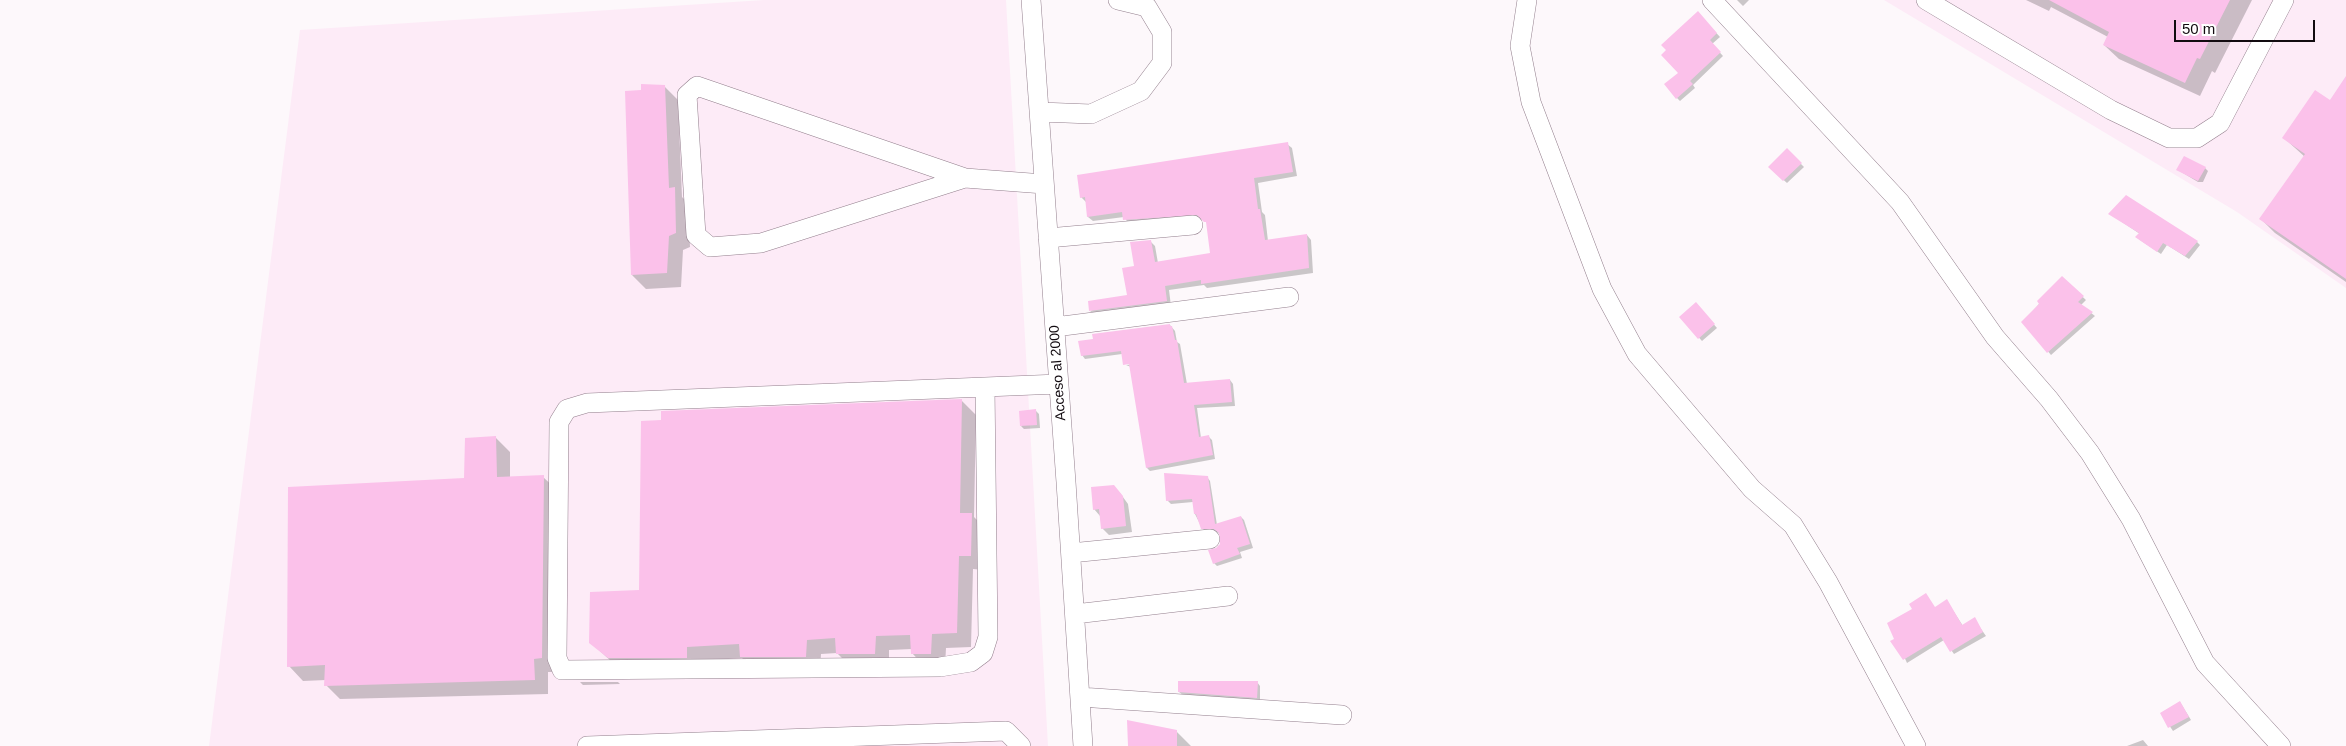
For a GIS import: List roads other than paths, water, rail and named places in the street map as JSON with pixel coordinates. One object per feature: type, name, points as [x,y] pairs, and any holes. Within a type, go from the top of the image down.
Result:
[{"type":"street","name":"Acceso al 2000","points":[[1031,0],[1083,746]]},
{"type":"street","points":[[1040,112],[1091,114],[1141,91],[1162,63],[1162,32],[1147,7],[1118,0]]},
{"type":"street","points":[[1527,0],[1520,46],[1531,102],[1602,289],[1637,354],[1752,489],[1793,525],[1828,582],[1916,746]]},
{"type":"street","points":[[1712,0],[1900,202],[1980,317],[2049,399],[2090,453],[2131,520],[2205,663],[2281,746]]},
{"type":"street","points":[[1926,0],[2111,110],[2169,138],[2197,138],[2220,123],[2284,0]]},
{"type":"street","points":[[965,178],[761,243],[710,248],[696,235],[687,95],[697,86],[965,178],[1044,184]]},
{"type":"street","points":[[1048,238],[1193,226]]},
{"type":"street","points":[[1055,327],[1289,297]]},
{"type":"street","points":[[985,387],[988,637],[983,653],[971,662],[940,667],[562,670],[557,658],[559,422],[567,409],[587,403],[1059,384]]},
{"type":"street","points":[[1071,553],[1210,539]]},
{"type":"street","points":[[1075,614],[1228,596]]},
{"type":"street","points":[[1080,697],[1342,715]]},
{"type":"street","points":[[587,746],[1006,731],[1021,746]]}]
